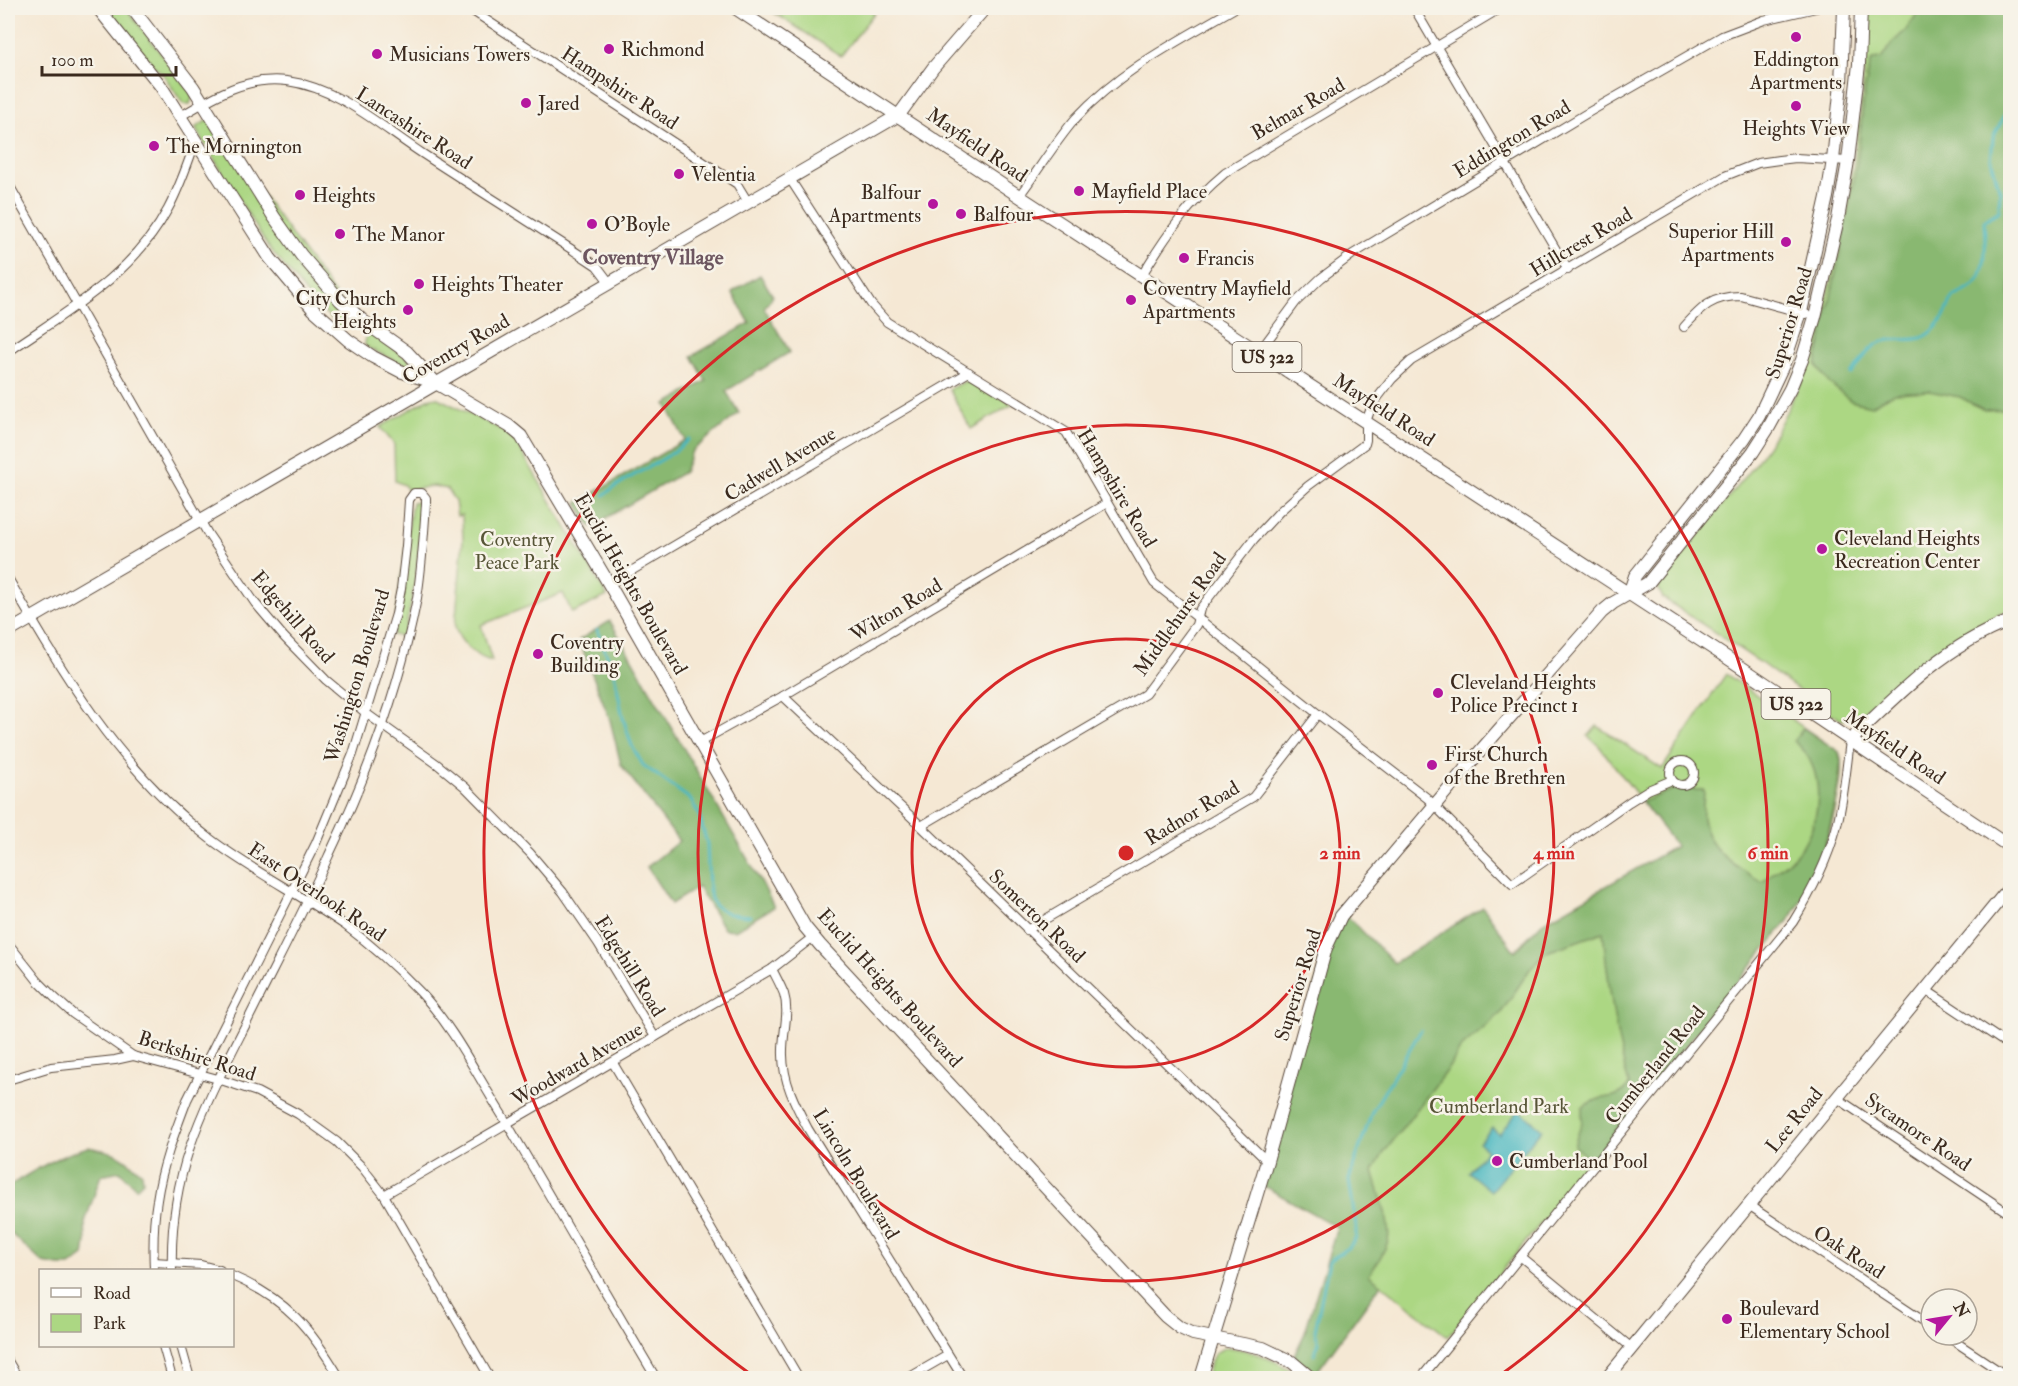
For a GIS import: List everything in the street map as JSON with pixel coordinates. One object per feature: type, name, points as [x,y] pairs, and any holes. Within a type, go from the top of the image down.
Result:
[{"type":"main road","name":"Euclid Heights Boulevard","points":[[98,8],[181,116],[264,250],[313,309],[348,340],[372,357],[400,371],[436,383],[521,436],[813,937],[1165,1316],[1180,1328],[1193,1334],[1263,1348],[1292,1362],[1311,1378]]},
{"type":"main road","name":"Euclid Heights Boulevard","points":[[132,8],[160,42],[203,103],[278,223],[311,268],[363,321],[407,352],[436,383]]},
{"type":"main road","name":"Mayfield Road","points":[[735,8],[1734,662],[2010,847]]},
{"type":"main road","name":"Coventry Road","points":[[8,632],[898,116],[933,68],[986,8]]},
{"type":"main road","name":"Superior Road","points":[[1629,594],[1635,576],[1722,468],[1759,416],[1776,382],[1801,312],[1819,238],[1833,160],[1841,84],[1844,8]]},
{"type":"main road","name":"Superior Road","points":[[1201,1378],[1267,1161],[1326,948],[1341,916],[1602,612],[1648,583],[1734,477],[1769,428],[1790,388],[1802,360],[1815,317],[1838,219],[1848,161],[1861,8]]},
{"type":"main road","points":[[1776,382],[1790,388]]},
{"type":"main road","points":[[1722,468],[1734,477]]},
{"type":"main road","points":[[1674,527],[1686,537]]},
{"type":"main road","points":[[1850,741],[1926,670],[1965,644],[2010,621]]},
{"type":"main road","name":"Lee Road","points":[[1607,1378],[2010,887]]},
{"type":"street","name":"Hampshire Road","points":[[468,8],[737,184],[748,202]]},
{"type":"street","points":[[1019,196],[1076,119],[1105,90],[1141,63],[1235,8]]},
{"type":"street","points":[[1414,8],[1568,270]]},
{"type":"street","name":"Belmar Road","points":[[1142,274],[1182,215],[1225,173],[1501,8]]},
{"type":"street","name":"Eddington Road","points":[[1259,352],[1296,302],[1336,265],[1722,36],[1764,20],[1816,8]]},
{"type":"street","name":"Lancashire Road","points":[[181,116],[231,88],[247,83],[275,81],[296,83],[335,95],[597,266],[609,282]]},
{"type":"street","points":[[8,352],[77,305],[128,264],[150,238],[168,210],[196,140]]},
{"type":"street","name":"Hillcrest Road","points":[[1366,422],[1372,405],[1384,388],[1411,361],[1725,176],[1741,168],[1779,160],[1848,161]]},
{"type":"street","name":"Hampshire Road","points":[[790,179],[886,322],[1066,432],[1154,583],[1434,805],[1512,884],[1629,802],[1648,790],[1672,780]]},
{"type":"street","name":"Edgehill Road","points":[[8,183],[200,520],[248,594],[284,637],[326,680],[367,714],[465,787],[530,853],[563,892],[598,943],[655,1037]]},
{"type":"street","points":[[1684,327],[1703,306],[1731,296],[1741,296],[1815,317]]},
{"type":"street","name":"Cadwell Avenue","points":[[609,584],[969,372]]},
{"type":"street","name":"Middlehurst Road","points":[[921,826],[1145,694],[1196,625],[1200,609],[1236,561],[1280,511],[1308,486],[1365,444],[1366,422]]},
{"type":"street","name":"Washington Boulevard","points":[[154,1266],[157,1199],[164,1166],[188,1100],[335,799],[367,714],[390,637],[401,590],[409,500],[414,493],[422,493],[426,498],[426,503],[417,596],[405,649],[383,725],[355,797],[307,902],[198,1123],[183,1167],[173,1220],[172,1267]]},
{"type":"street","name":"Wilton Road","points":[[700,742],[783,696],[1107,503]]},
{"type":"street","name":"East Overlook Road","points":[[8,578],[81,700],[139,774],[207,837],[373,947],[423,995],[450,1029],[656,1378]]},
{"type":"street","name":"Somerton Road","points":[[783,696],[921,826],[1267,1161]]},
{"type":"street","name":"Radnor Road","points":[[1027,930],[1253,797],[1318,714]]},
{"type":"street","name":"Cumberland Road","points":[[1421,1378],[1793,922],[1810,894],[1831,847],[1843,796],[1850,741]]},
{"type":"street","name":"Woodward Avenue","points":[[384,1195],[772,969],[813,937]]},
{"type":"street","name":"Berkshire Road","points":[[8,943],[38,981],[54,997],[73,1014],[133,1056],[257,1092],[298,1114],[337,1142],[362,1167],[384,1195],[490,1378]]},
{"type":"street","name":"Lincoln Boulevard","points":[[772,969],[786,1002],[782,1056],[792,1098],[808,1129],[963,1378]]},
{"type":"street","points":[[1926,990],[2010,1046]]},
{"type":"street","points":[[8,1080],[51,1067],[133,1056]]},
{"type":"street","points":[[613,1063],[799,1378]]},
{"type":"street","name":"Sycamore Road","points":[[1837,1098],[2010,1214]]},
{"type":"street","name":"Oak Road","points":[[1750,1206],[1919,1318]]},
{"type":"street","points":[[1521,1257],[1632,1348]]},
{"type":"street","points":[[154,1266],[201,1265],[216,1269]]},
{"type":"street","points":[[234,1277],[258,1288],[289,1310],[306,1326],[340,1378]]},
{"type":"street","points":[[163,1347],[172,1378]]},
{"type":"street","points":[[181,1347],[190,1378]]},
{"type":"street","points":[[1963,1347],[2010,1378]]},
{"type":"street","points":[[908,1378],[948,1355]]},
{"type":"street","points":[[8,1361],[18,1378]]},
{"type":"green space","points":[[105,8],[126,8],[193,95],[190,104],[183,104],[163,74],[149,62]]},
{"type":"green space","points":[[767,8],[878,8],[841,56]]},
{"type":"green space","points":[[1867,8],[2010,8],[2010,609],[1968,630],[1930,654],[1860,715],[1852,719],[1839,719],[1758,661],[1663,598],[1659,584],[1758,460],[1775,434],[1806,372],[1832,277],[1854,161],[1865,66]]},
{"type":"green space","points":[[1921,8],[2010,8],[2010,407],[2008,409],[1984,410],[1960,397],[1929,391],[1894,393],[1871,406],[1851,401],[1828,382],[1816,365],[1853,186],[1864,96],[1872,60],[1881,59]]},
{"type":"green space","points":[[208,120],[349,314],[348,325],[340,327],[309,297],[267,245],[195,128]]},
{"type":"green space","points":[[760,275],[773,296],[764,308],[790,352],[726,391],[739,413],[692,451],[684,472],[591,527],[577,503],[685,440],[666,404],[706,381],[692,356],[750,323],[732,292]]},
{"type":"green space","points":[[373,333],[410,360],[407,366],[366,347],[366,336]]},
{"type":"green space","points":[[970,379],[1013,404],[971,429],[949,389]]},
{"type":"green space","name":"Coventry Peace Park","points":[[436,397],[504,431],[514,439],[607,596],[572,613],[563,593],[481,625],[492,661],[469,648],[460,638],[455,627],[463,539],[462,515],[457,516],[455,501],[447,489],[434,486],[408,490],[404,485],[395,481],[394,444],[380,427],[428,399]]},
{"type":"green space","points":[[412,502],[422,502],[420,536],[417,570],[403,637],[393,635]]},
{"type":"green space","points":[[610,621],[774,907],[735,930],[724,929],[698,887],[671,904],[647,867],[679,841],[621,765],[610,720],[579,640]]},
{"type":"green space","name":"Cumberland Park","points":[[1726,674],[1839,752],[1841,774],[1839,788],[1833,820],[1822,857],[1689,1042],[1448,1337],[1381,1284],[1316,1373],[1294,1356],[1304,1335],[1335,1237],[1349,1180],[1486,987],[1523,942],[1542,923],[1677,846],[1599,746],[1588,736],[1597,726],[1662,769]]},
{"type":"green space","points":[[1803,728],[1839,752],[1841,761],[1831,822],[1820,860],[1792,916],[1591,1161],[1574,1146],[1582,1122],[1582,1107],[1599,1099],[1619,1094],[1629,1085],[1613,1009],[1603,932],[1544,953],[1530,969],[1501,1013],[1460,1049],[1373,1171],[1389,1234],[1384,1250],[1369,1275],[1381,1284],[1316,1373],[1294,1356],[1304,1335],[1337,1227],[1260,1184],[1326,948],[1344,913],[1394,963],[1483,907],[1515,952],[1542,923],[1676,846],[1642,802],[1674,789],[1704,790],[1703,818],[1710,840],[1724,857],[1762,882],[1795,855],[1804,843],[1816,813],[1817,781],[1805,752],[1794,741]]},
{"type":"green space","points":[[88,1147],[112,1152],[123,1158],[142,1173],[143,1181],[136,1188],[120,1171],[101,1175],[85,1222],[84,1256],[70,1266],[43,1263],[8,1231],[8,1187],[46,1164]]},
{"type":"green space","points":[[1228,1347],[1268,1358],[1303,1378],[1206,1378],[1215,1355],[1218,1351]]},
{"type":"water","name":"Cumberland Pool","points":[[1519,1110],[1542,1129],[1491,1191],[1468,1172],[1487,1150],[1479,1143],[1492,1128],[1499,1134]]},
{"type":"waterway","points":[[1851,374],[1870,349],[1879,343],[1921,338],[1932,332],[1952,298],[1971,288],[1978,280],[1982,273],[1985,255],[1984,221],[1999,211],[2000,192],[1991,159],[1993,138],[2010,109]]},
{"type":"waterway","points":[[604,495],[669,455],[689,439]]},
{"type":"waterway","points":[[597,630],[614,672],[623,718],[632,746],[643,765],[690,799],[699,814],[707,844],[711,899],[715,906],[729,914],[750,916]]},
{"type":"waterway","points":[[1314,1354],[1319,1343],[1315,1331],[1329,1261],[1350,1246],[1356,1238],[1349,1180],[1354,1164],[1372,1112],[1421,1030]]},
{"type":"place","name":"Eddington Apartments","points":[[1796,37]]},
{"type":"place","name":"Richmond","points":[[609,49]]},
{"type":"place","name":"Musicians Towers","points":[[377,54]]},
{"type":"place","name":"Jared","points":[[526,103]]},
{"type":"place","name":"Heights View","points":[[1796,106]]},
{"type":"place","name":"The Mornington","points":[[154,146]]},
{"type":"place","name":"Velentia","points":[[679,174]]},
{"type":"place","name":"Mayfield Place","points":[[1079,191]]},
{"type":"place","name":"Heights","points":[[300,195]]},
{"type":"place","name":"Balfour Apartments","points":[[933,204]]},
{"type":"place","name":"Balfour","points":[[961,214]]},
{"type":"place","name":"O'Boyle","points":[[592,224]]},
{"type":"place","name":"The Manor","points":[[340,234]]},
{"type":"place","name":"Superior Hill Apartments","points":[[1786,242]]},
{"type":"place","name":"Francis","points":[[1184,258]]},
{"type":"place","name":"Heights Theater","points":[[419,284]]},
{"type":"place","name":"Coventry Mayfield Apartments","points":[[1131,300]]},
{"type":"place","name":"City Church Heights","points":[[408,310]]},
{"type":"place","name":"Cleveland Heights Recreation Center","points":[[1822,549]]},
{"type":"place","name":"Coventry Building","points":[[538,654]]},
{"type":"place","name":"Cleveland Heights Police Precinct 1","points":[[1438,693]]},
{"type":"place","name":"First Church of the Brethren","points":[[1432,765]]},
{"type":"place","name":"Cumberland Pool","points":[[1497,1161]]},
{"type":"place","name":"Boulevard Elementary School","points":[[1727,1319]]},
{"type":"district","name":"Coventry Village","points":[[653,257]]}]
